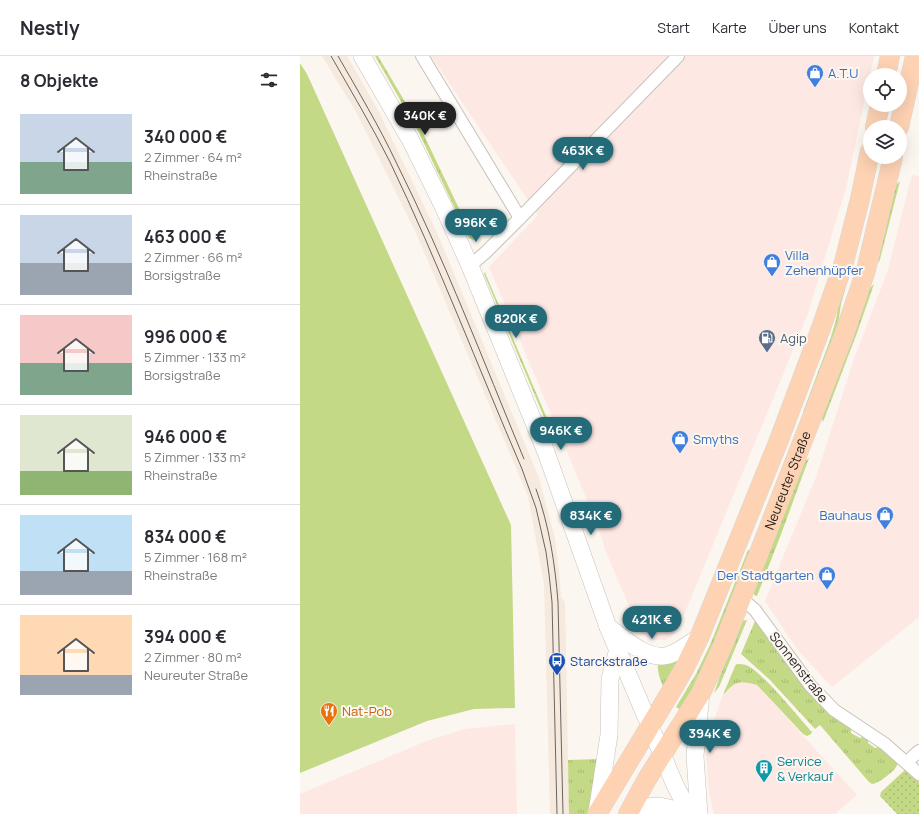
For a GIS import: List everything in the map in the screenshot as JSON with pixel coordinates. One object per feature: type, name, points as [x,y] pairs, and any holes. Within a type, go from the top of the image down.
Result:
[{"type":"main road","points":[[362,56],[411,141],[444,208],[470,266],[546,452],[608,626],[689,814]]},
{"type":"main road","points":[[887,68],[890,56]]},
{"type":"main road","points":[[901,120],[914,56]]},
{"type":"main road","name":"Neureuter Straße","points":[[650,725],[685,667],[699,638],[776,447],[844,262],[867,164]]},
{"type":"main road","name":"Neureuter Straße","points":[[628,814],[641,788],[701,693],[723,645],[844,335],[866,270],[891,164]]},
{"type":"main road","points":[[608,626],[645,652],[655,656],[663,656],[674,653],[699,638]]},
{"type":"main road","points":[[597,814],[609,734],[610,680],[618,649]]},
{"type":"main road","points":[[699,814],[695,756],[701,693]]},
{"type":"main road","points":[[597,814],[650,725]]},
{"type":"main road","points":[[636,814],[646,807],[656,805],[689,814]]},
{"type":"street","points":[[422,56],[520,218]]},
{"type":"street","points":[[470,266],[520,218],[678,56]]},
{"type":"street","name":"Sonnenstraße","points":[[741,598],[755,610],[810,685],[834,710],[885,744],[919,774]]},
{"type":"street","points":[[907,762],[919,751]]},
{"type":"shaded area","points":[[322,56],[347,56],[378,110],[438,235],[539,478],[555,539],[561,597],[565,602],[569,814],[550,814],[544,584],[528,496],[416,233],[356,112]]},
{"type":"shaded area","points":[[431,56],[874,56],[871,68],[863,68],[863,108],[846,188],[807,316],[677,632],[666,640],[651,640],[640,632],[606,552],[597,523],[489,267],[538,215]]},
{"type":"shaded area","points":[[912,175],[919,176],[919,617],[832,687],[797,649],[765,601],[816,477],[854,359],[888,270]]},
{"type":"shaded area","points":[[747,682],[757,685],[857,795],[835,814],[714,814],[709,792],[706,754],[712,725],[723,695],[733,684]]},
{"type":"shaded area","points":[[515,724],[517,814],[300,814],[300,794],[429,740],[465,729]]},
{"type":"green space","points":[[375,56],[378,56],[421,129],[474,240],[469,238],[418,131]]},
{"type":"green space","points":[[300,63],[307,74],[511,525],[515,708],[474,709],[427,721],[300,773]]},
{"type":"green space","points":[[900,181],[879,263],[878,256],[894,187]]},
{"type":"green space","points":[[860,226],[863,227],[841,304],[838,324],[806,413],[803,412],[830,340]]},
{"type":"green space","points":[[485,272],[557,442],[554,441],[484,274]]},
{"type":"green space","points":[[874,284],[823,422],[821,416],[868,290]]},
{"type":"green space","points":[[809,458],[757,596],[754,595],[754,589],[803,463]]},
{"type":"green space","points":[[748,550],[752,552],[728,612],[701,672],[681,710],[676,707],[696,674],[710,645]]},
{"type":"green space","points":[[747,620],[719,687],[714,693],[738,625],[741,621]]},
{"type":"green space","points":[[755,621],[757,621],[816,700],[827,711],[851,729],[851,733],[860,738],[864,736],[868,739],[868,743],[875,748],[880,747],[896,760],[897,766],[889,775],[875,783],[872,784],[869,782],[820,725],[815,729],[770,680],[741,654]]},
{"type":"green space","points":[[681,658],[664,689],[658,672],[658,662]]},
{"type":"green space","points":[[737,664],[746,665],[762,676],[812,732],[811,734],[807,736],[803,734],[757,685],[746,682],[734,684],[723,695]]},
{"type":"green space","points":[[600,759],[592,804],[587,814],[569,814],[568,760]]},
{"type":"green space","points":[[906,769],[919,782],[919,814],[897,814],[880,796],[881,792]]},
{"type":"tram line","points":[[331,56],[376,135],[408,200],[522,469],[536,508],[546,552],[552,602],[557,814]]},
{"type":"tram line","points":[[338,56],[383,135],[414,198],[463,309],[524,459]]},
{"type":"tram line","points":[[536,489],[551,544],[558,602],[563,814]]},
{"type":"place","name":"A.T.U","points":[[815,88]]},
{"type":"place","name":"Villa Zehenhüpfer","points":[[772,277]]},
{"type":"place","name":"Agip","points":[[767,353]]},
{"type":"place","name":"Smyths","points":[[680,454]]},
{"type":"place","name":"Bauhaus","points":[[885,530]]},
{"type":"place","name":"Der Stadtgarten","points":[[827,590]]},
{"type":"place","name":"Starckstraße","points":[[557,676]]},
{"type":"place","name":"Nat-Pob","points":[[329,726]]},
{"type":"place","name":"Service & Verkauf","points":[[764,783]]}]
